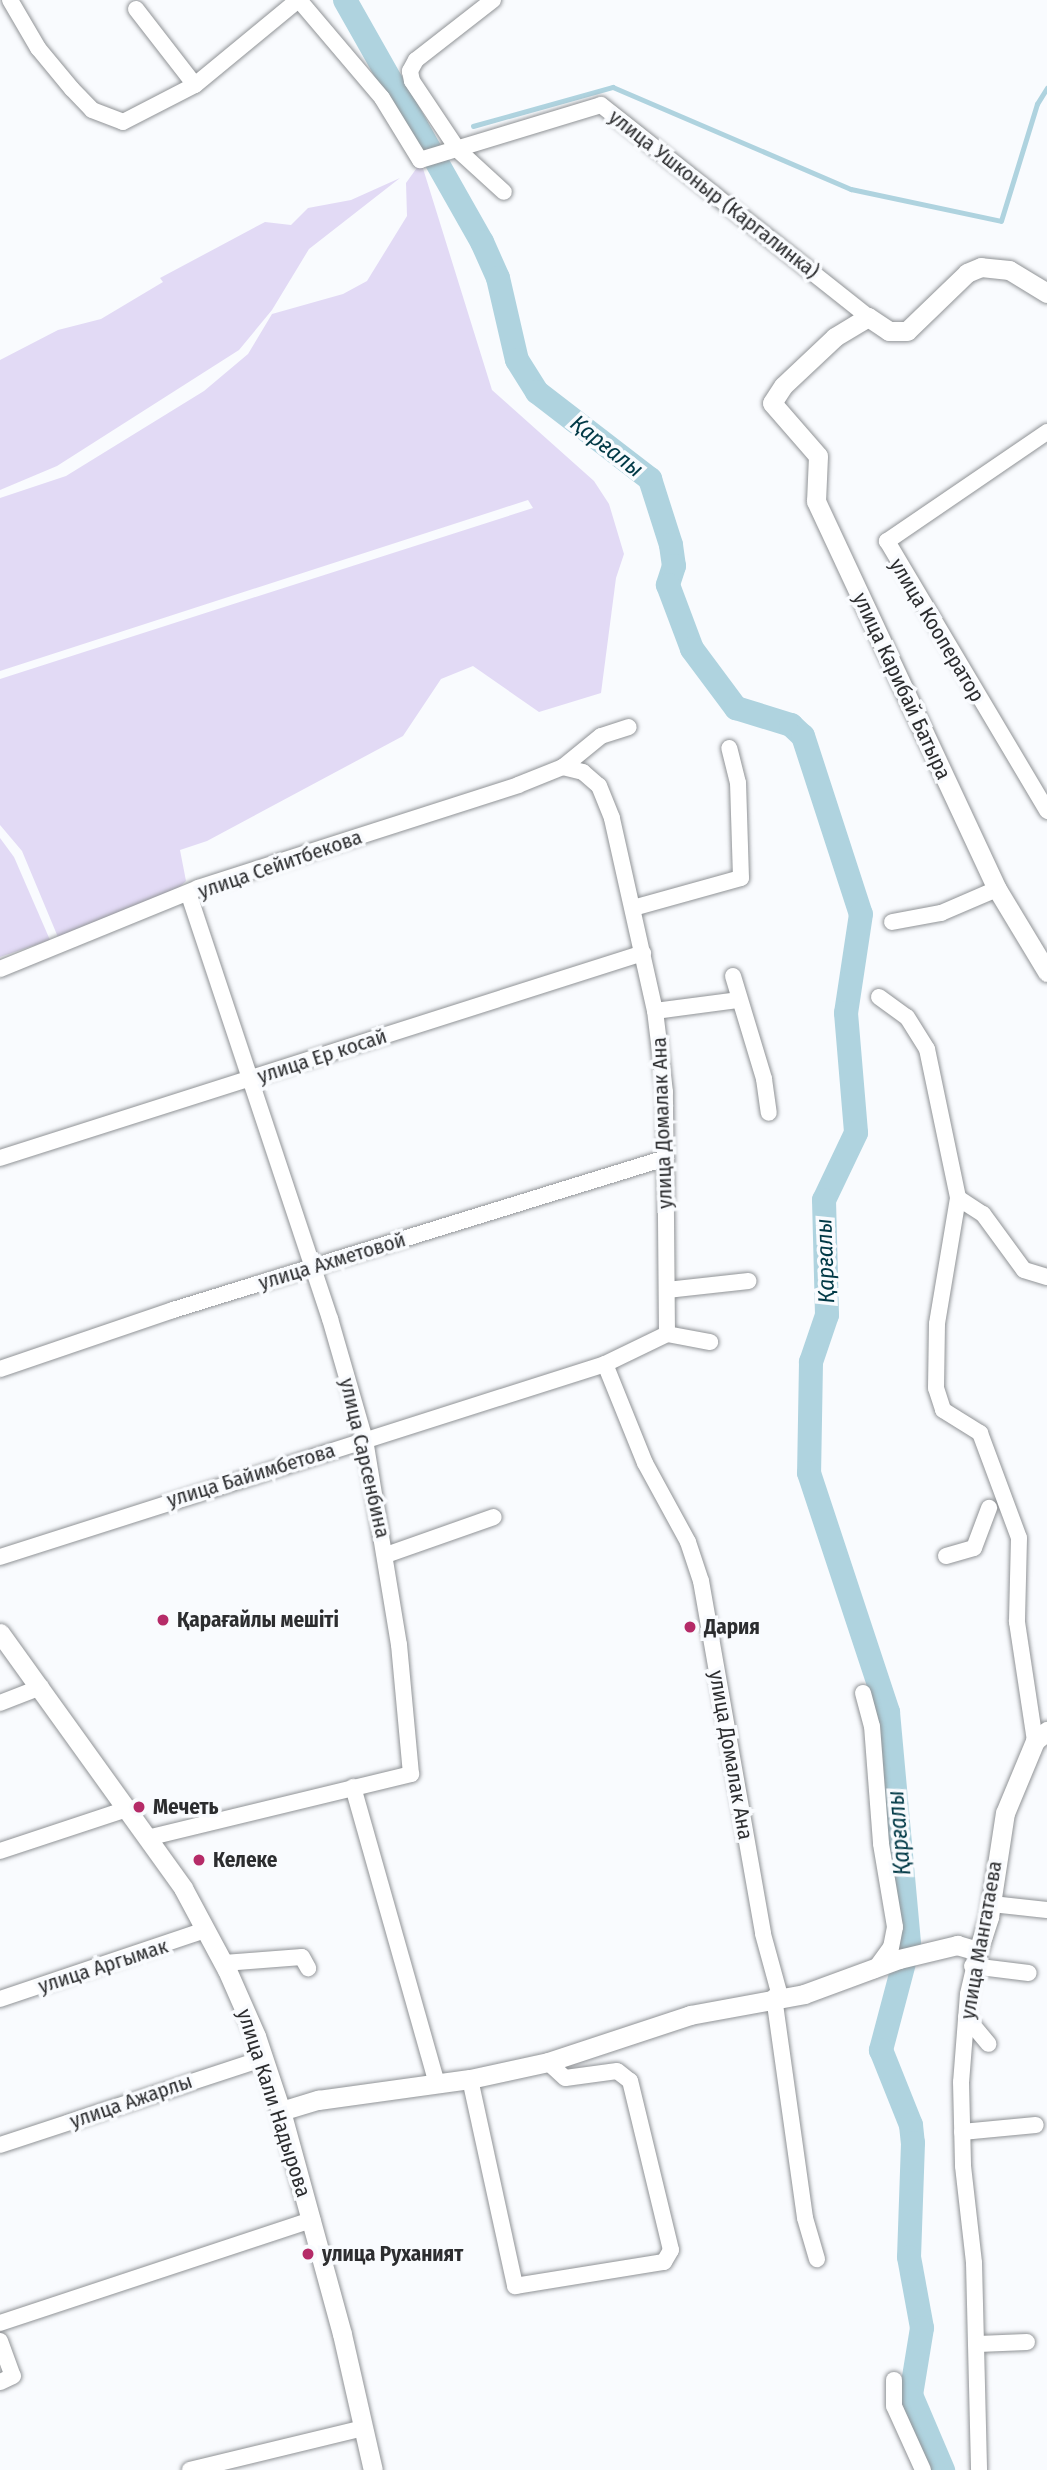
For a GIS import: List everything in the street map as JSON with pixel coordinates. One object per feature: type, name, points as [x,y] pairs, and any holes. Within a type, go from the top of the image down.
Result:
[{"type":"street","points":[[10,0],[38,48],[92,110],[123,122],[195,85],[298,0]]},
{"type":"street","name":"улица Ушконыр (Каргалинка)","points":[[298,0],[382,98],[420,160],[434,158],[591,105],[618,114],[868,317]]},
{"type":"street","points":[[493,0],[427,51],[410,71],[412,81],[458,149],[504,192]]},
{"type":"street","points":[[136,9],[195,85]]},
{"type":"street","points":[[868,317],[889,331],[907,331],[958,280],[981,267],[1009,270],[1047,293]]},
{"type":"street","name":"улица Карибай Батыра","points":[[868,317],[835,337],[783,386],[772,403],[818,456],[816,501],[997,889],[1047,972]]},
{"type":"street","name":"улица Кооператор","points":[[1047,432],[887,541],[1047,811]]},
{"type":"street","points":[[563,767],[601,736],[629,727]]},
{"type":"street","points":[[633,908],[741,878],[738,783],[729,748]]},
{"type":"street","name":"улица Сейитбекова","points":[[0,969],[189,894],[563,767]]},
{"type":"street","name":"улица Домалак Ана","points":[[563,767],[583,772],[600,786],[612,818],[656,1011],[665,1092],[667,1334]]},
{"type":"street","points":[[892,922],[941,913],[997,889]]},
{"type":"street","name":"улица Сарсенбина","points":[[147,1838],[411,1774],[386,1555],[365,1440],[252,1079],[189,894]]},
{"type":"street","name":"улица Ер косай","points":[[0,1158],[643,953]]},
{"type":"street","points":[[733,976],[764,1079],[769,1112]]},
{"type":"street","points":[[879,997],[907,1017],[927,1049],[958,1198],[983,1214],[1024,1270],[1047,1277]]},
{"type":"street","points":[[656,1011],[739,1000]]},
{"type":"street","name":"улица Ахметовой","points":[[0,1369],[312,1267],[666,1158]]},
{"type":"street","name":"улица Мангатаева","points":[[958,1198],[937,1324],[936,1388],[943,1410],[980,1433],[1019,1538],[1017,1622],[1041,1736],[998,1838],[992,1904],[975,1959],[966,2017],[962,2132],[978,2344],[979,2470]]},
{"type":"street","points":[[667,1290],[749,1281]]},
{"type":"street","points":[[667,1334],[710,1342]]},
{"type":"street","name":"улица Байимбетова","points":[[0,1558],[605,1364],[667,1334]]},
{"type":"street","name":"улица Домалак Ана","points":[[605,1364],[645,1463],[688,1542],[701,1581],[777,1996],[805,2218],[817,2259]]},
{"type":"street","points":[[946,1556],[974,1548],[984,1508],[1006,1506]]},
{"type":"street","points":[[386,1555],[494,1517]]},
{"type":"street","name":"улица Кали Надырова","points":[[0,1633],[147,1838],[223,1963],[281,2111],[312,2220],[373,2470]]},
{"type":"street","points":[[0,1703],[41,1687]]},
{"type":"street","points":[[863,1693],[872,1726],[881,1844],[895,1927],[891,1947],[873,1972]]},
{"type":"street","points":[[353,1787],[437,2084]]},
{"type":"street","points":[[0,1851],[127,1809]]},
{"type":"street","points":[[992,1904],[1047,1910]]},
{"type":"street","name":"улица Аргымак","points":[[0,1999],[205,1930]]},
{"type":"street","points":[[281,2111],[318,2100],[470,2079],[548,2062],[690,2015],[777,1996],[803,1994],[908,1958],[957,1945],[975,1959],[1029,1973]]},
{"type":"street","points":[[223,1963],[302,1957],[308,1968]]},
{"type":"street","points":[[966,2017],[989,2043]]},
{"type":"street","name":"улица Ажарлы","points":[[0,2145],[262,2059]]},
{"type":"street","points":[[470,2079],[515,2286],[664,2262],[671,2250],[630,2081],[617,2071],[565,2078],[548,2062]]},
{"type":"street","points":[[962,2132],[1036,2125]]},
{"type":"street","points":[[0,2323],[312,2220]]},
{"type":"street","points":[[0,2342],[13,2376],[0,2382]]},
{"type":"street","points":[[978,2344],[1027,2342]]},
{"type":"street","points":[[894,2380],[894,2406],[923,2470]]},
{"type":"street","points":[[190,2470],[364,2428]]},
{"type":"shaded area","points":[[421,162],[492,390],[594,481],[609,504],[624,554],[616,578],[601,693],[539,712],[473,666],[441,679],[403,736],[207,841],[180,850],[186,881],[171,895],[60,942],[22,851],[0,825],[0,679],[533,508],[528,500],[0,671],[0,498],[66,476],[204,391],[248,354],[272,314],[343,294],[367,281],[407,216],[406,183]]},
{"type":"shaded area","points":[[400,178],[309,249],[272,310],[239,350],[57,466],[0,490],[0,360],[58,330],[101,319],[163,282],[160,278],[265,222],[291,225],[308,208],[351,200]]},
{"type":"shaded area","points":[[0,838],[14,857],[50,940],[0,957]]},
{"type":"waterway","name":"Қарғалы","points":[[345,0],[482,242],[498,278],[517,360],[537,392],[650,479],[671,545],[674,566],[668,585],[692,649],[736,708],[791,725],[803,736],[861,914],[846,1013],[856,1133],[824,1200],[827,1315],[811,1362],[809,1473],[888,1712],[909,1944],[881,2050],[911,2125],[913,2143],[909,2257],[922,2328],[911,2395],[943,2470]]},
{"type":"waterway","points":[[473,126],[613,87],[851,189],[1001,221],[1037,104],[1047,88]]},
{"type":"place","name":"Қарағайлы мешіті","points":[[163,1620]]},
{"type":"place","name":"Дария","points":[[690,1627]]},
{"type":"place","name":"Мечеть","points":[[139,1807]]},
{"type":"place","name":"Келеке","points":[[199,1860]]},
{"type":"place","name":"улица Руханият","points":[[308,2254]]}]
